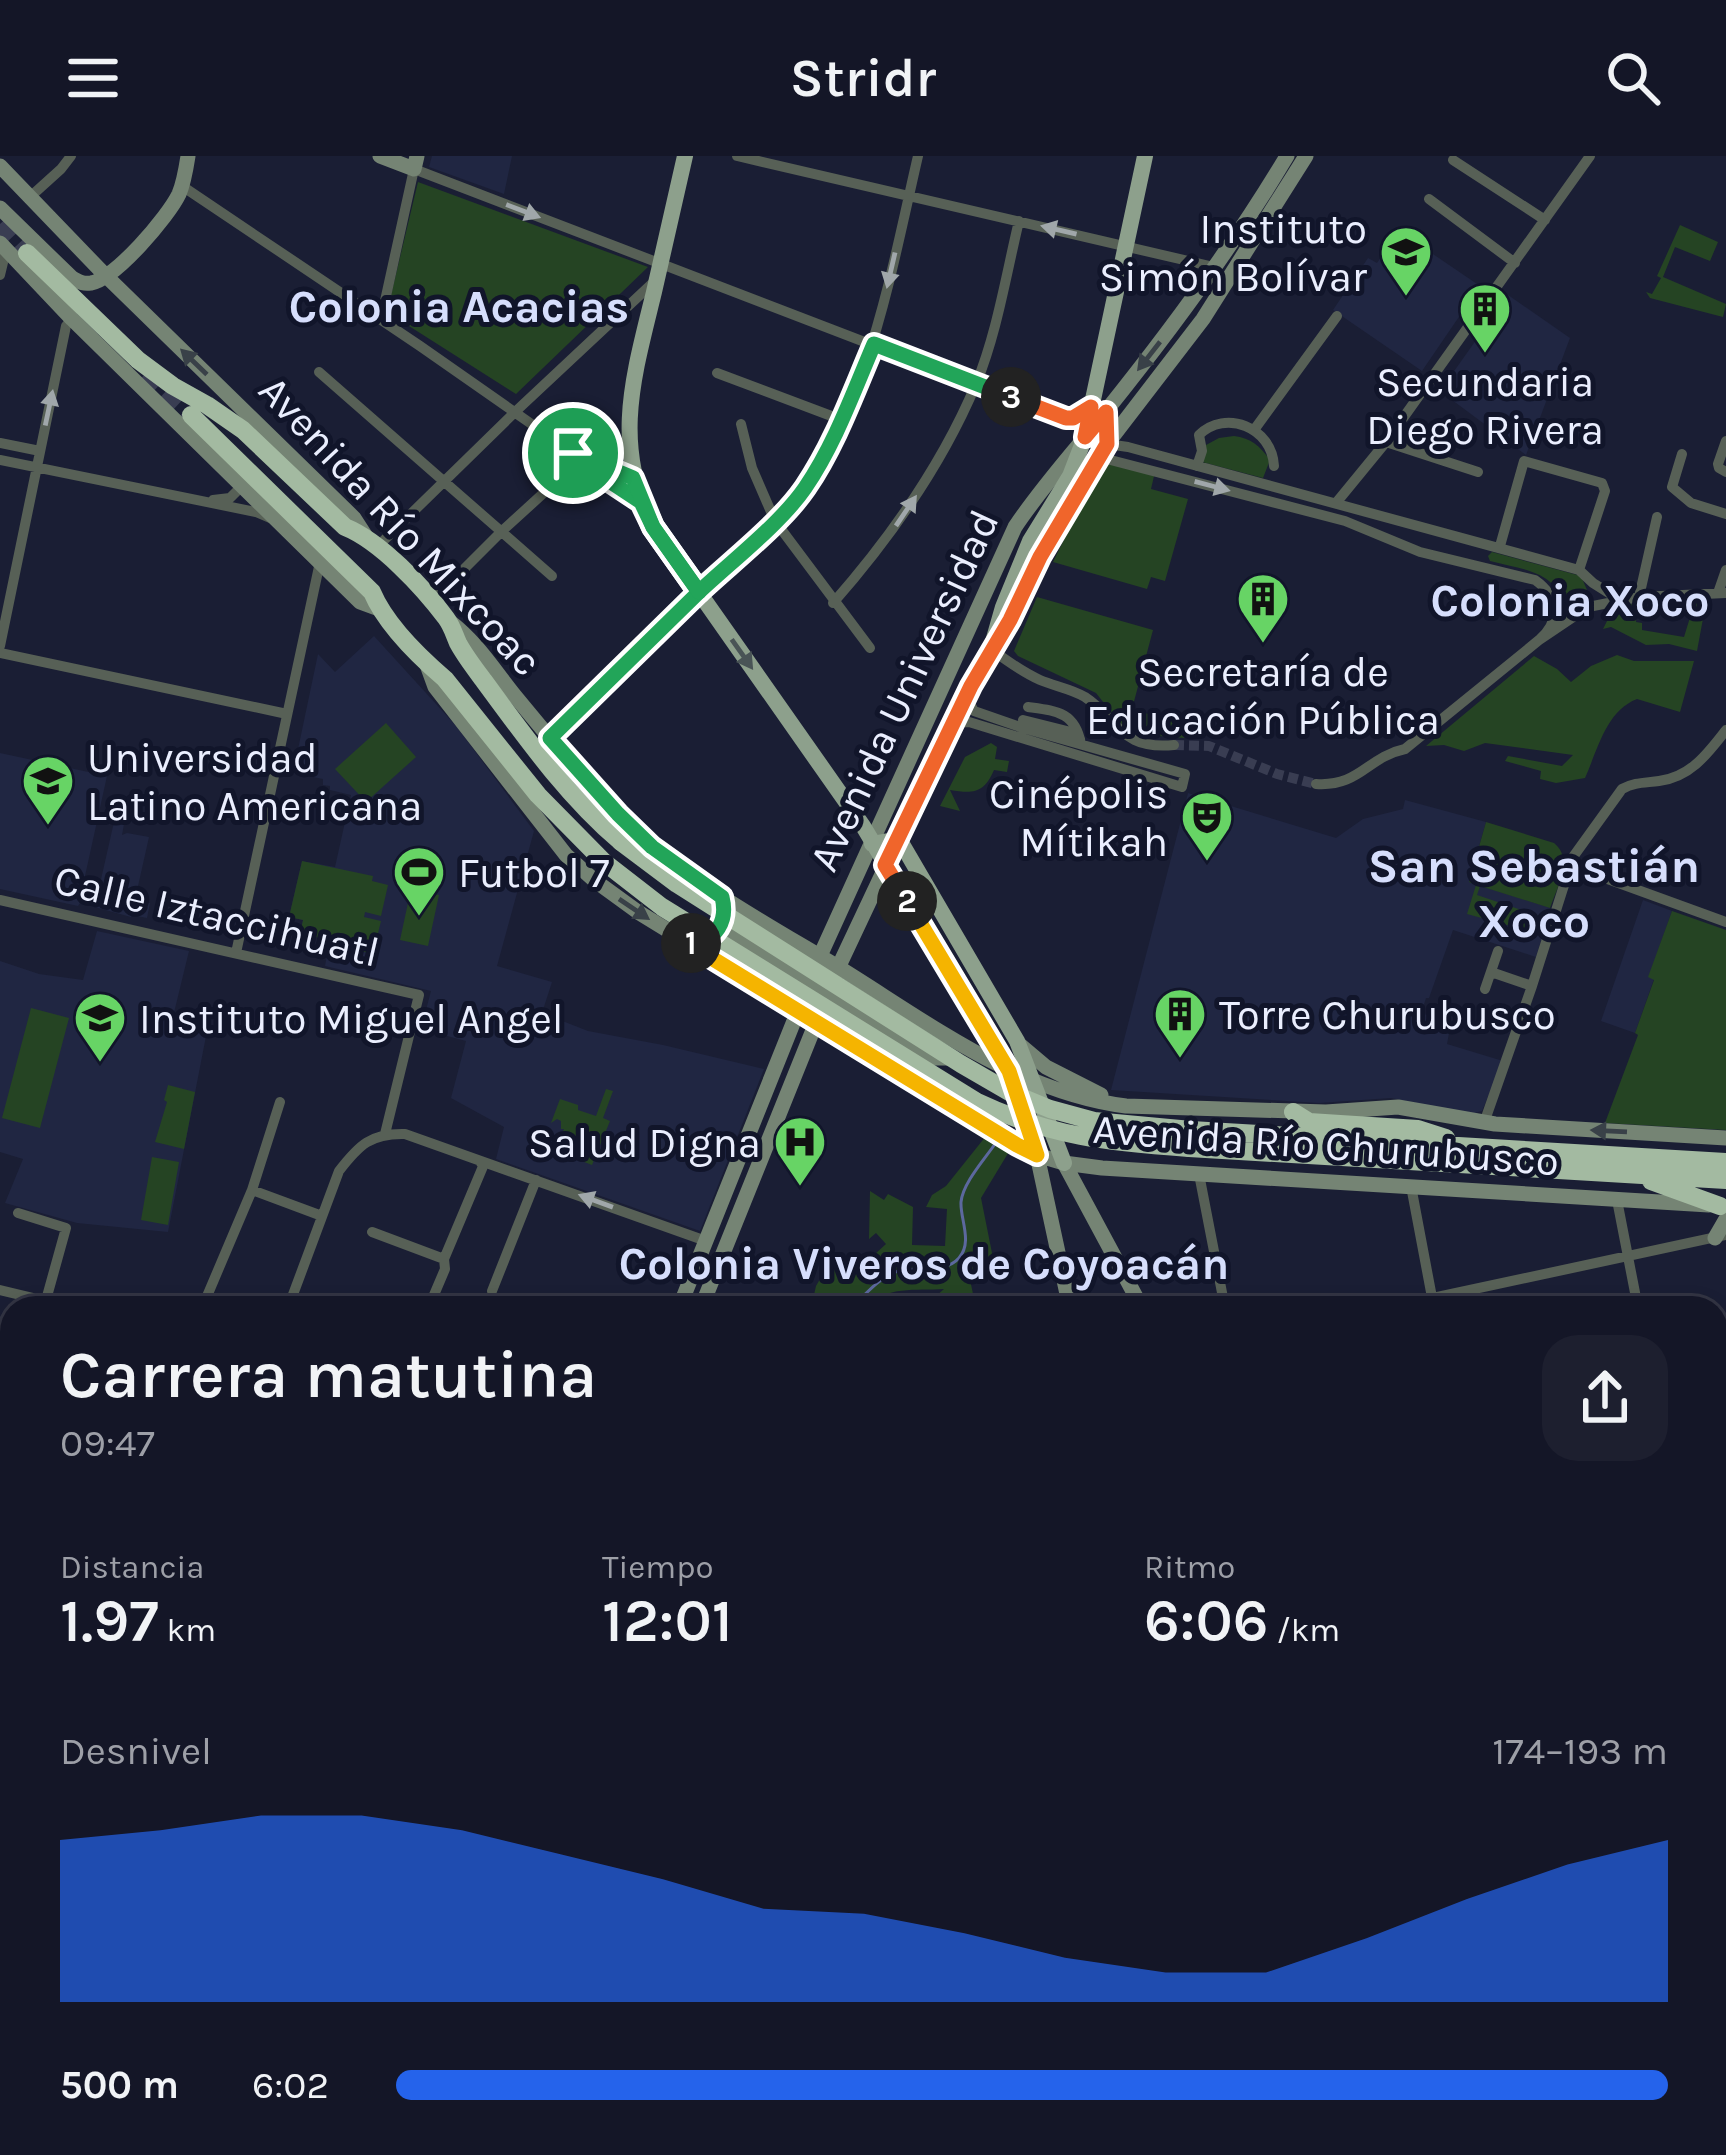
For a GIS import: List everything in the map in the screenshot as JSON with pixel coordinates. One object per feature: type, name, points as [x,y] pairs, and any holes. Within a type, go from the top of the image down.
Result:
[{"type":"highway","points":[[27,253],[137,360],[243,430],[345,527],[371,541]]},
{"type":"highway","points":[[191,415],[372,592],[379,609]]},
{"type":"highway","name":"Avenida Río Mixcoac","points":[[371,541],[449,621]]},
{"type":"highway","name":"Avenida Río Mixcoac","points":[[379,609],[426,662]]},
{"type":"highway","points":[[449,621],[482,679],[594,819],[818,994]]},
{"type":"highway","points":[[426,662],[562,823],[662,907],[818,994],[1030,1102],[1094,1121],[1190,1139],[1726,1180]]},
{"type":"highway","points":[[1293,1112],[1309,1122],[1418,1129],[1468,1146]]},
{"type":"highway","points":[[1190,1139],[1468,1146],[1726,1162]]},
{"type":"highway","points":[[1623,1174],[1724,1212]]},
{"type":"main road","points":[[0,208],[74,280],[92,283],[151,235],[166,216],[182,186],[188,156]]},
{"type":"main road","points":[[380,156],[415,163]]},
{"type":"main road","points":[[685,156],[630,397],[633,478],[641,502],[653,527],[863,826],[1009,1071],[1037,1155],[1067,1296]]},
{"type":"main road","points":[[1103,451],[1098,410],[1124,245],[1144,156]]},
{"type":"main road","points":[[992,649],[1003,607],[1030,542],[1070,476],[1098,410],[1214,267],[1287,156]]},
{"type":"main road","name":"Avenida Universidad","points":[[684,1296],[818,994],[1040,557],[1103,451],[1203,319],[1306,156]]},
{"type":"main road","name":"Avenida Río Mixcoac","points":[[0,166],[354,518],[371,541]]},
{"type":"main road","name":"Avenida Río Mixcoac","points":[[3,246],[360,602],[379,609]]},
{"type":"main road","name":"Avenida Universidad","points":[[705,1296],[818,994],[820,956],[1015,526],[1085,437]]},
{"type":"main road","name":"Avenida Río Mixcoac","points":[[449,621],[470,637],[550,738],[652,847],[722,897],[820,956]]},
{"type":"main road","name":"Avenida Río Mixcoac","points":[[426,662],[435,688],[566,855],[623,902],[687,943],[818,994]]},
{"type":"main road","points":[[872,844],[899,838],[1017,1041],[1064,1162],[1136,1296]]},
{"type":"main road","points":[[687,943],[708,939],[719,928],[724,915],[722,897]]},
{"type":"main road","points":[[719,928],[818,994],[927,1055],[953,1058],[969,1048]]},
{"type":"main road","name":"Avenida Río Churubusco","points":[[818,994],[820,956]]},
{"type":"main road","name":"Avenida Río Churubusco","points":[[818,994],[969,1048],[1034,1082],[1123,1106],[1293,1112],[1398,1106],[1484,1123],[1726,1138]]},
{"type":"main road","name":"Avenida Río Churubusco","points":[[818,994],[1017,1145],[1064,1162],[1617,1200],[1724,1212]]},
{"type":"main road","points":[[1017,1041],[1046,1067],[1123,1106],[1114,1143],[1120,1158],[1134,1170]]},
{"type":"main road","points":[[1721,1236],[1724,1212]]},
{"type":"street","points":[[30,197],[71,156]]},
{"type":"street","points":[[736,156],[1214,267]]},
{"type":"street","points":[[550,738],[806,487],[842,420],[874,344],[918,156]]},
{"type":"street","points":[[1336,503],[1386,442],[1589,156]]},
{"type":"street","points":[[1454,160],[1545,220]]},
{"type":"street","points":[[381,320],[415,163],[658,272],[874,344],[1060,417],[1098,410]]},
{"type":"street","points":[[182,186],[641,502]]},
{"type":"street","points":[[1429,199],[1515,263]]},
{"type":"street","points":[[833,603],[911,503],[948,441],[976,383],[1019,221]]},
{"type":"street","points":[[0,275],[3,246]]},
{"type":"street","points":[[371,541],[443,482],[658,272]]},
{"type":"street","points":[[1254,430],[1337,316]]},
{"type":"street","points":[[73,319],[65,326],[0,649],[287,713]]},
{"type":"street","points":[[319,372],[552,576]]},
{"type":"street","points":[[716,373],[842,420]]},
{"type":"street","points":[[741,424],[752,468],[775,521],[869,648]]},
{"type":"street","points":[[1197,466],[1202,451],[1198,435],[1208,427],[1229,424],[1254,430],[1270,446],[1274,466]]},
{"type":"street","points":[[1726,441],[1718,464],[1726,472]]},
{"type":"street","points":[[0,442],[40,451]]},
{"type":"street","points":[[1386,442],[1478,472]]},
{"type":"street","points":[[1103,451],[1128,447],[1500,546],[1580,570],[1620,600]]},
{"type":"street","points":[[1103,451],[1346,520],[1420,552],[1534,580],[1549,592],[1555,609],[1552,627],[1539,640],[1405,749],[1382,756],[1340,783],[1316,784]]},
{"type":"street","points":[[1682,454],[1672,487],[1691,503],[1726,514]]},
{"type":"street","points":[[578,457],[633,478]]},
{"type":"street","points":[[431,602],[578,457]]},
{"type":"street","points":[[0,460],[256,512],[279,522]]},
{"type":"street","points":[[1500,546],[1521,464],[1527,461],[1605,486],[1580,570]]},
{"type":"street","points":[[198,500],[230,498],[242,486]]},
{"type":"street","points":[[1639,597],[1657,517]]},
{"type":"street","points":[[236,952],[320,562]]},
{"type":"street","points":[[1539,640],[1595,604],[1722,593],[1726,570]]},
{"type":"street","points":[[1593,583],[1595,604]]},
{"type":"street","points":[[992,649],[1010,664],[1084,697],[1132,739],[1174,745]]},
{"type":"street","points":[[966,696],[974,711],[1024,723],[1185,774],[1182,787],[1024,723]]},
{"type":"street","points":[[953,723],[1024,723],[1065,714],[1078,727],[1081,741]]},
{"type":"street","points":[[1484,1123],[1573,857],[1622,789],[1688,771],[1726,730]]},
{"type":"street","points":[[1573,857],[1580,868],[1726,922]]},
{"type":"street","name":"Calle Iztaccihuatl","points":[[0,900],[419,995],[385,1134]]},
{"type":"street","points":[[1485,989],[1498,951]]},
{"type":"street","points":[[1491,973],[1532,986]]},
{"type":"street","points":[[207,1296],[252,1190],[280,1102]]},
{"type":"street","points":[[292,1296],[338,1171],[369,1140],[385,1134],[405,1134],[706,1241]]},
{"type":"street","points":[[434,1296],[481,1163]]},
{"type":"street","points":[[1199,1174],[1223,1296]]},
{"type":"street","points":[[492,1291],[536,1180]]},
{"type":"street","points":[[1411,1186],[1432,1296]]},
{"type":"street","points":[[252,1190],[322,1216]]},
{"type":"street","points":[[1617,1200],[1636,1296]]},
{"type":"street","points":[[18,1213],[66,1228],[47,1296]]},
{"type":"street","points":[[372,1232],[443,1259]]},
{"type":"street","points":[[1462,1296],[1721,1236]]},
{"type":"shaded area","points":[[432,156],[512,156],[504,194],[429,167]]},
{"type":"shaded area","name":"Instituto Simón Bolívar","points":[[1399,231],[1480,286],[1422,371],[1333,310],[1368,258],[1377,263]]},
{"type":"shaded area","points":[[1508,295],[1570,338],[1526,455],[1440,391]]},
{"type":"shaded area","points":[[374,636],[457,727],[534,831],[497,966],[552,982],[542,1013],[588,1031],[764,1069],[700,1231],[496,1159],[504,1127],[451,1098],[466,1041],[421,1029],[431,991],[325,966],[330,940],[300,934],[303,920],[289,917],[302,861],[335,867],[351,795],[330,790],[323,779],[293,773],[318,654],[335,672]]},
{"type":"shaded area","name":"Universidad Latino Americana","points":[[0,753],[107,776],[85,876],[91,878],[88,894],[97,897],[114,822],[124,824],[122,835],[149,837],[134,904],[150,903],[147,918],[0,889]]},
{"type":"shaded area","points":[[1188,793],[1336,838],[1363,819],[1403,809],[1405,800],[1486,822],[1469,882],[1551,908],[1536,957],[1453,930],[1426,998],[1421,1013],[1451,1023],[1447,1044],[1503,1061],[1482,1111],[1471,1114],[1391,1098],[1319,1103],[1111,1090]]},
{"type":"shaded area","points":[[1643,900],[1672,911],[1635,1033],[1601,1021]]},
{"type":"shaded area","name":"Instituto Miguel Angel","points":[[97,931],[189,951],[172,1021],[207,1031],[168,1232],[77,1223],[5,1203],[23,1159],[0,1152],[0,961],[39,974],[83,980]]},
{"type":"green space","points":[[418,182],[648,267],[516,394],[387,312]]},
{"type":"green space","points":[[1680,225],[1718,242],[1710,261],[1675,247],[1663,277],[1726,304],[1723,317],[1650,298],[1646,292],[1652,294],[1661,278],[1657,276]]},
{"type":"green space","points":[[1234,436],[1255,444],[1270,460],[1263,478],[1202,462],[1206,445]]},
{"type":"green space","points":[[1107,462],[1154,476],[1151,489],[1188,499],[1165,581],[1151,577],[1147,589],[1053,562]]},
{"type":"green space","points":[[1492,552],[1581,576],[1586,605],[1563,623],[1563,606],[1552,584],[1531,572],[1490,561]]},
{"type":"green space","points":[[1037,597],[1153,630],[1132,709],[1198,729],[1184,738],[1136,734],[1119,722],[1096,693],[1018,656],[1014,651]]},
{"type":"green space","points":[[1678,597],[1707,597],[1697,651],[1669,644],[1646,645],[1611,627],[1603,629],[1608,619],[1619,614],[1620,606],[1638,603],[1636,622],[1642,623],[1642,630],[1684,637],[1692,611],[1683,608]]},
{"type":"green space","points":[[1617,655],[1634,661],[1694,661],[1680,712],[1637,699],[1626,705],[1604,732],[1585,778],[1556,783],[1540,779],[1541,771],[1505,761],[1508,756],[1562,766],[1573,755],[1485,743],[1464,751],[1426,746],[1534,656],[1571,682],[1591,666]]},
{"type":"green space","points":[[386,723],[416,757],[366,802],[335,769]]},
{"type":"green space","points":[[991,743],[997,747],[995,759],[1009,761],[1007,772],[994,770],[977,790],[950,790],[960,811],[940,806],[965,757]]},
{"type":"green space","points":[[1486,822],[1554,843],[1560,850],[1562,874],[1550,908],[1480,886],[1477,895],[1548,919],[1543,935],[1467,914],[1476,885],[1469,882]]},
{"type":"green space","points":[[302,861],[373,876],[372,881],[388,885],[381,916],[365,912],[364,917],[381,921],[373,954],[356,950],[356,945],[300,934],[303,920],[289,917]]},
{"type":"green space","name":"Futbol 7","points":[[411,889],[439,895],[428,946],[400,940]]},
{"type":"green space","points":[[1672,911],[1726,930],[1726,1130],[1605,1123],[1638,1035],[1654,980],[1648,977]]},
{"type":"green space","points":[[31,1008],[69,1018],[40,1128],[2,1118]]},
{"type":"green space","points":[[168,1085],[195,1092],[184,1149],[155,1142]]},
{"type":"green space","points":[[606,1089],[613,1091],[603,1118],[610,1121],[592,1165],[569,1156],[558,1142],[564,1129],[561,1121],[551,1123],[560,1099],[596,1116]]},
{"type":"green space","points":[[986,1136],[1010,1150],[981,1198],[993,1258],[969,1275],[973,1296],[936,1296],[944,1289],[883,1296],[814,1296],[830,1262],[841,1264],[852,1275],[886,1244],[876,1233],[869,1239],[870,1191],[913,1207],[912,1245],[945,1246],[947,1209],[926,1207],[932,1195],[946,1186]]},
{"type":"green space","points":[[152,1157],[179,1162],[168,1225],[141,1220]]},
{"type":"waterway","points":[[863,1296],[895,1272],[937,1268],[959,1258],[966,1238],[963,1195],[995,1144]]},
{"type":"tunnel","points":[[0,224],[38,265]]},
{"type":"tunnel","points":[[146,373],[191,415]]},
{"type":"tunnel","points":[[1174,745],[1209,746],[1277,774],[1316,784]]},
{"type":"place","name":"Instituto Simón Bolívar","points":[[1406,298]]},
{"type":"place","name":"Secundaria Diego Rivera","points":[[1485,355]]},
{"type":"place","name":"Secretaría de Educación Pública","points":[[1263,645]]},
{"type":"place","name":"Universidad Latino Americana","points":[[48,827]]},
{"type":"place","name":"Cinépolis Mítikah","points":[[1207,863]]},
{"type":"place","name":"Futbol 7","points":[[419,918]]},
{"type":"place","name":"Torre Churubusco","points":[[1180,1060]]},
{"type":"place","name":"Instituto Miguel Angel","points":[[100,1064]]},
{"type":"place","name":"Salud Digna","points":[[800,1188]]},
{"type":"district","name":"Colonia Acacias","points":[[459,306]]},
{"type":"district","name":"Colonia Xoco","points":[[1570,600]]},
{"type":"district","name":"San Sebastián Xoco","points":[[1534,892]]},
{"type":"district","name":"Colonia Viveros de Coyoacán","points":[[924,1263]]},
{"type":"route","points":[[573,453],[633,478],[641,502],[653,527],[699,592],[806,487],[842,420],[874,344],[1060,417],[1073,418],[1091,407],[1085,437],[1106,412],[1107,444],[971,686],[885,865],[1009,1071],[1037,1155],[687,943],[711,938],[718,931],[724,915],[722,897],[652,847],[550,738],[699,592],[641,502],[573,453]]}]
